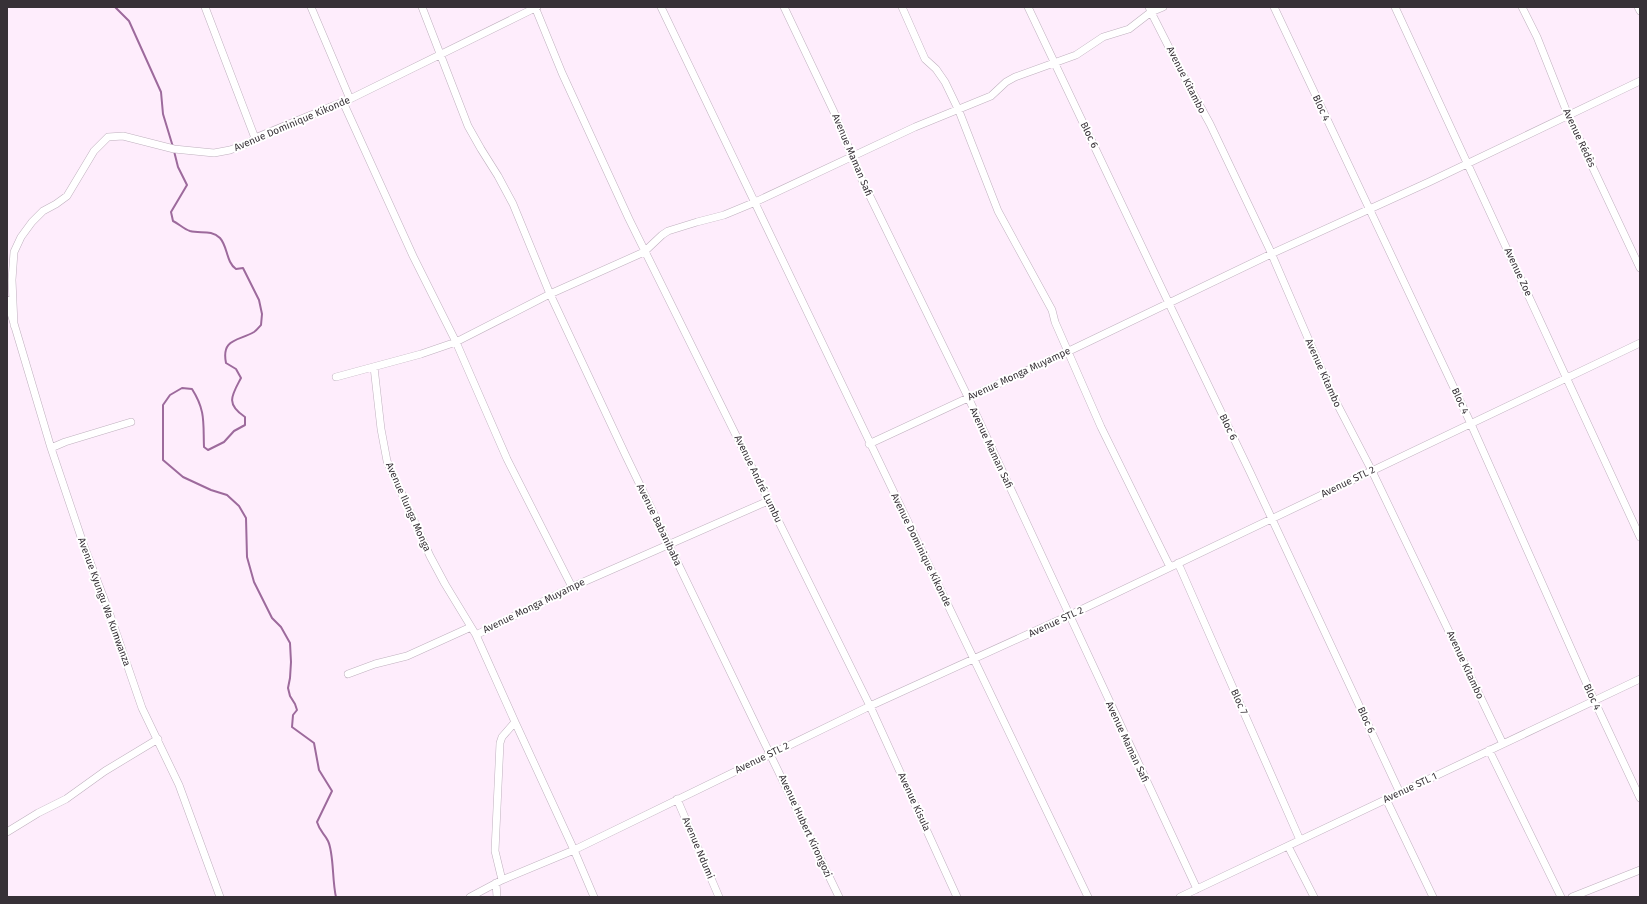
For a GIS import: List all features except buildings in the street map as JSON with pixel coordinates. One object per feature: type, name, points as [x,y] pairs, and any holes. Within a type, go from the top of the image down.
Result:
[{"type":"street","points":[[205,7],[255,138]]},
{"type":"street","points":[[311,7],[346,101],[413,256],[456,342],[507,459],[572,587]]},
{"type":"street","name":"Avenue Babanibaba","points":[[422,7],[468,126],[513,204],[550,294],[668,543],[771,754]]},
{"type":"street","name":"Avenue Dominique Kikonde","points":[[14,325],[12,280],[14,252],[21,237],[43,211],[56,204],[66,196],[94,151],[108,137],[123,136],[174,150],[214,153],[230,150],[249,143],[255,138],[346,101],[536,7]]},
{"type":"street","name":"Avenue André Lumbu","points":[[536,7],[601,161],[644,252],[870,706]]},
{"type":"street","name":"Avenue Dominique Kikonde","points":[[662,7],[753,203],[975,659],[1088,897]]},
{"type":"street","name":"Avenue Maman Safi","points":[[784,7],[829,101],[862,180],[968,398],[1193,893]]},
{"type":"street","points":[[902,7],[922,53],[930,65],[940,74],[959,110],[998,210],[1052,310],[1055,322],[1101,427],[1170,567]]},
{"type":"street","name":"Bloc 6","points":[[1028,7],[1400,792]]},
{"type":"street","points":[[336,377],[421,354],[456,342],[550,294],[644,252],[668,231],[724,215],[753,203],[929,121],[991,96],[1006,82],[1015,77],[1076,55],[1103,37],[1129,28],[1150,10],[1163,7]]},
{"type":"street","name":"Bloc 4","points":[[1274,7],[1471,424],[1594,700],[1640,798]]},
{"type":"street","name":"Avenue Zoe","points":[[1395,7],[1468,162],[1640,537]]},
{"type":"street","name":"Avenue Rédès","points":[[1522,7],[1537,37],[1568,115],[1640,268]]},
{"type":"street","points":[[1638,7],[1640,11]]},
{"type":"street","name":"Avenue Kitambo","points":[[1150,10],[1210,124],[1271,254],[1333,396],[1372,471],[1503,744]]},
{"type":"street","name":"Avenue Monga Muyampe","points":[[869,444],[1640,81]]},
{"type":"street","name":"Avenue Kyungu Wa Kumwanza","points":[[7,300],[51,448],[84,546],[109,612],[142,708],[179,785],[220,897]]},
{"type":"street","name":"Avenue STL 2","points":[[470,897],[499,882],[574,850],[870,706],[1068,616],[1640,343]]},
{"type":"street","name":"Avenue Ilunga Monga","points":[[374,367],[380,424],[387,461],[430,556],[476,635]]},
{"type":"street","points":[[51,448],[65,442],[131,422]]},
{"type":"street","name":"Avenue Monga Muyampe","points":[[594,897],[476,635],[572,587],[668,543],[768,501]]},
{"type":"street","name":"Bloc 7","points":[[1178,563],[1300,840]]},
{"type":"street","points":[[348,674],[375,664],[407,656],[470,627]]},
{"type":"street","name":"Avenue STL 1","points":[[1180,897],[1193,893],[1400,792],[1640,679]]},
{"type":"street","name":"Avenue Kisula","points":[[870,706],[957,897]]},
{"type":"street","points":[[496,897],[499,882],[495,851],[500,742],[502,737],[514,722]]},
{"type":"street","points":[[7,832],[38,813],[66,799],[106,771],[158,739]]},
{"type":"street","points":[[1488,750],[1561,897]]},
{"type":"street","name":"Avenue Hubert Kirongozi","points":[[771,754],[839,897]]},
{"type":"street","name":"Avenue Ndumi","points":[[677,799],[719,897]]},
{"type":"street","points":[[1386,799],[1433,897]]},
{"type":"street","points":[[1288,846],[1314,897]]},
{"type":"street","points":[[1572,897],[1640,870]]},
{"type":"waterway","points":[[115,7],[129,21],[161,92],[163,114],[173,147]]},
{"type":"waterway","points":[[174,151],[178,167],[187,185],[171,212],[173,221],[190,231],[209,233],[217,235],[220,238],[233,266],[236,269],[243,268],[259,300],[262,314],[261,325],[254,332],[232,342],[226,349],[225,355],[226,363],[236,369],[241,378],[232,399],[235,408],[245,417],[245,425],[234,431],[224,442],[208,450],[204,447],[203,417],[200,404],[192,389],[182,388],[170,395],[163,405],[163,460],[183,477],[211,490],[227,495],[239,506],[246,518],[247,557],[254,582],[272,618],[281,627],[290,643],[291,662],[288,688],[297,710],[293,715],[292,727],[314,743],[319,770],[332,791],[317,822],[330,846],[336,897]]}]
